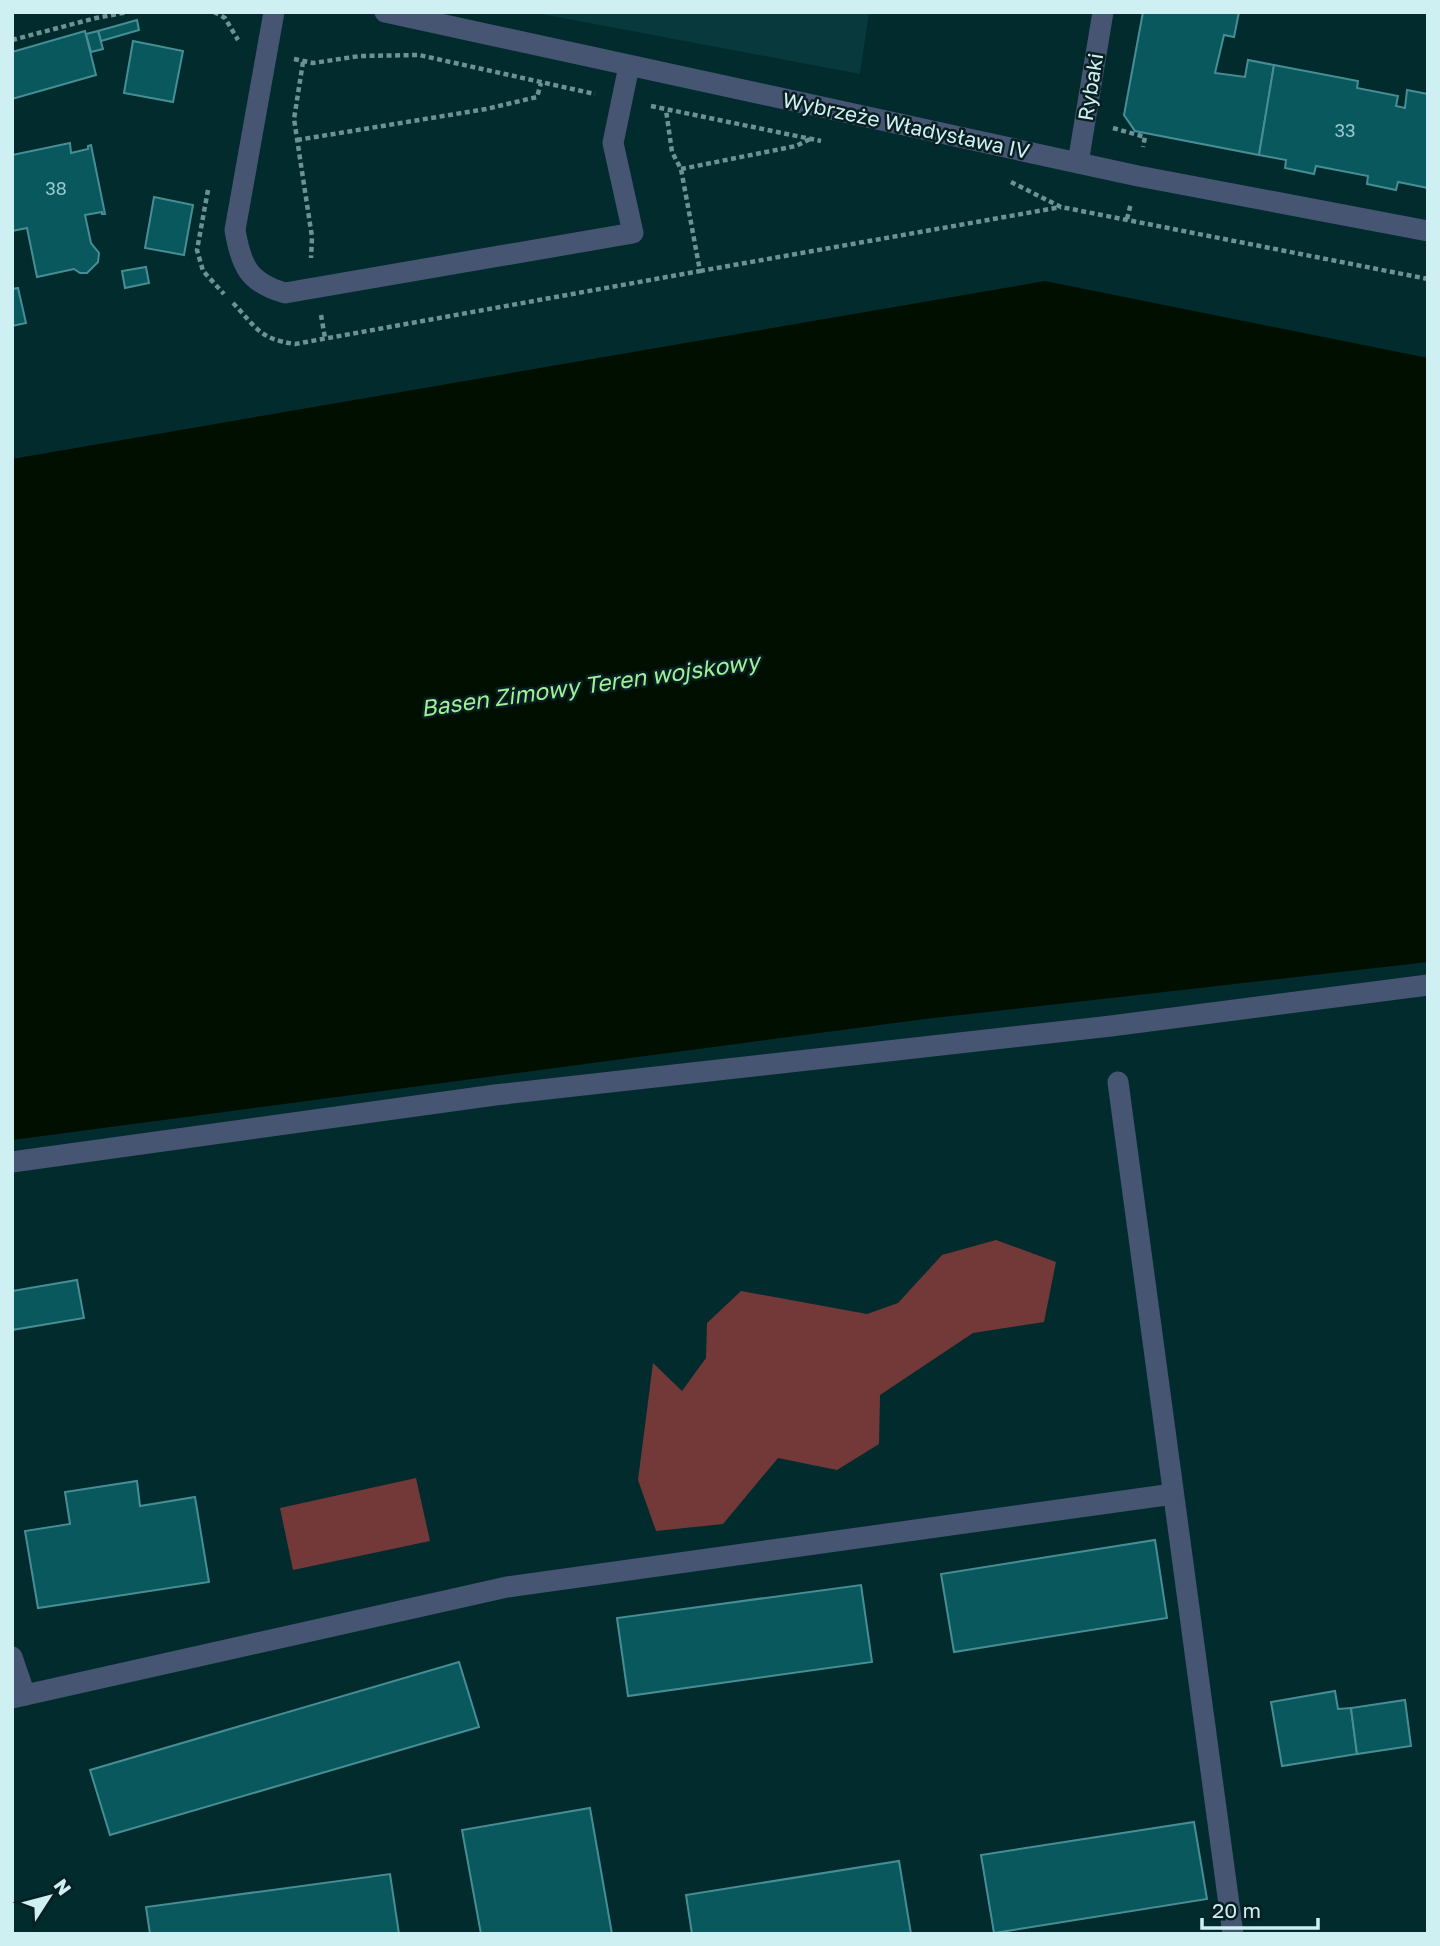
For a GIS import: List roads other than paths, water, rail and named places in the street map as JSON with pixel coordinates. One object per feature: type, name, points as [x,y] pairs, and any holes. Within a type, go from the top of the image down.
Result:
[{"type":"street","points":[[274,12],[235,230],[238,250],[247,272],[265,288],[285,293],[633,233],[613,143],[629,66]]},
{"type":"street","name":"Wybrzeże Władysława IV","points":[[385,12],[1078,163],[1428,231]]},
{"type":"street","name":"Rybaki","points":[[1078,163],[1103,12]]},
{"type":"street","points":[[12,1162],[495,1095],[1111,1026],[1428,985]]},
{"type":"street","points":[[1118,1082],[1233,1934]]},
{"type":"street","points":[[12,1657],[18,1696],[507,1587],[1173,1494]]},
{"type":"water","name":"Basen Zimowy Teren wojskowy","points":[[1045,281],[1428,358],[1428,962],[925,1019],[12,1140],[12,459]]}]
